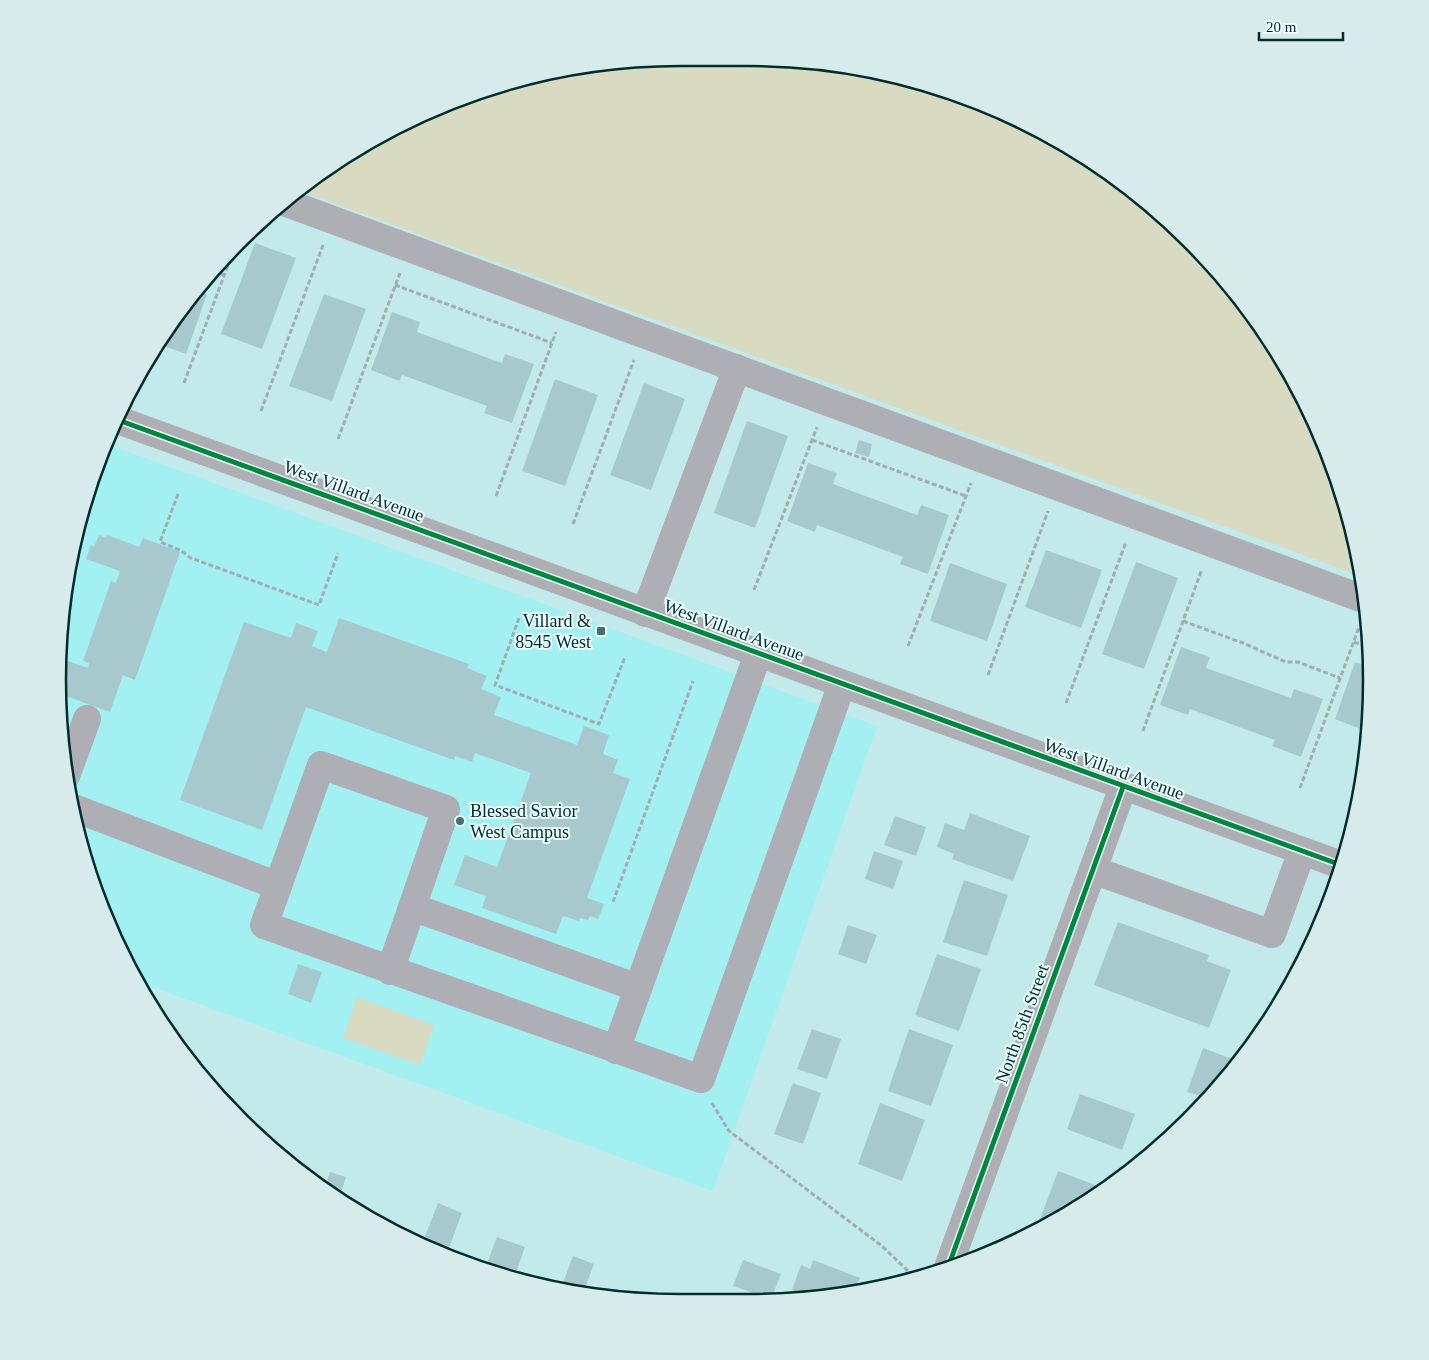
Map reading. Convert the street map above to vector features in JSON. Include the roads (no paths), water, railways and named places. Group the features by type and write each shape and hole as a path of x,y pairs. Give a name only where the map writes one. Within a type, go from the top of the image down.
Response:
{"street":[{"path":"292,205 1212,543 1358,610"},
{"path":"646,613 737,368"},
{"name":"West Villard Avenue","path":"124,422 1122,787 1335,863"},
{"path":"616,1050 758,654"},
{"path":"390,971 446,808 321,764 264,925 390,971 701,1080 842,684"},
{"path":"72,760 87,719"},
{"name":"North 85th Street","path":"952,1259 1122,787"},
{"path":"80,810 278,886"},
{"path":"1093,870 1272,934 1302,851"},
{"path":"412,907 638,988"}],"place":[{"name":"Villard & 8545 West","path":"601,631"},
{"name":"Blessed Savior West Campus","path":"460,821"}]}
